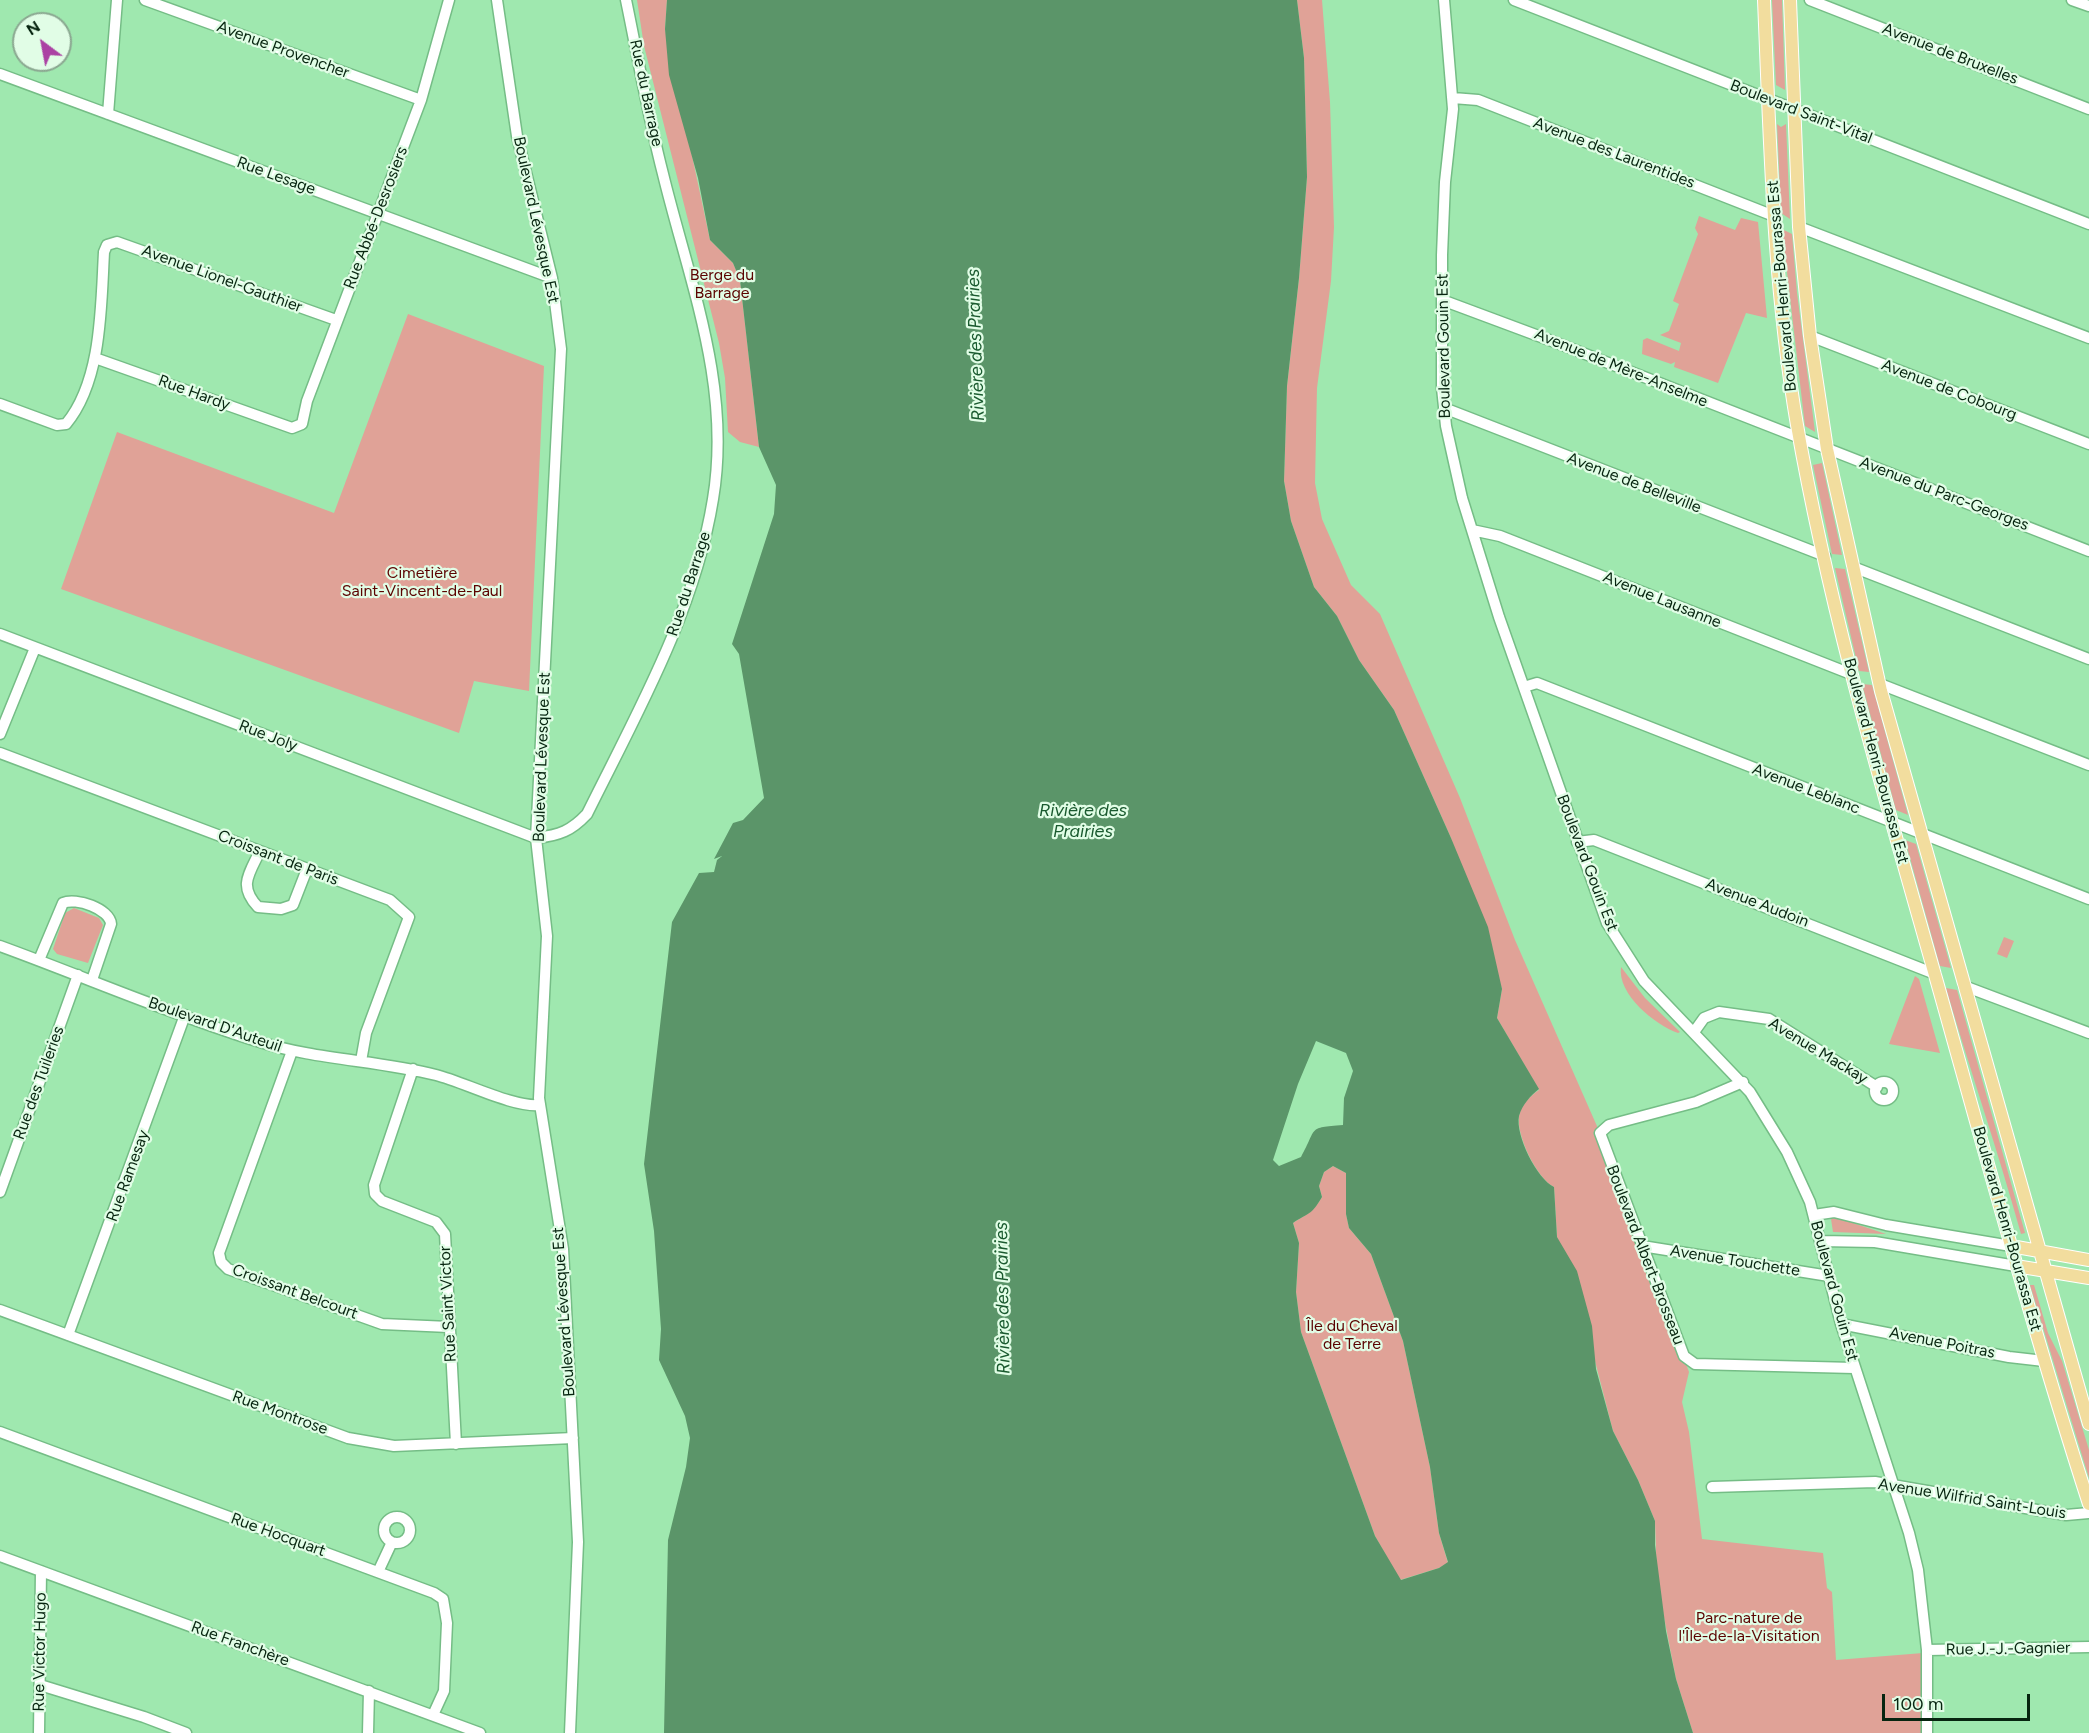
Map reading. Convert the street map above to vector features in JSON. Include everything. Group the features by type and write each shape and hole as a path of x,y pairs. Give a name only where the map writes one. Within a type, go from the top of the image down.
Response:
{"main road":[{"name":"Boulevard Henri-Bourassa Est","path":"1764,0 1774,216 1782,317 1800,438 1825,556 1851,674 1892,822 2016,1266 2089,1504"},
{"name":"Boulevard Henri-Bourassa Est","path":"1790,0 1799,227 1810,336 1827,449 1880,684 2038,1251 2084,1390 2089,1424"},
{"path":"2011,1246 2089,1260"},
{"path":"2016,1266 2089,1278"}],"street":[{"path":"108,114 117,0"},
{"name":"Avenue Provencher","path":"145,0 420,100"},
{"name":"Rue Abbé-Desrosiers","path":"292,429 302,424 307,401 336,320 420,100 449,0"},
{"name":"Boulevard Lévesque Est","path":"497,0 517,136 552,278 561,349 536,838 547,936 539,1076 540,1106 563,1249 578,1542 570,1733"},
{"name":"Rue du Barrage","path":"536,838 560,835 573,829 587,814 660,665 684,606 704,545 714,498 717,405 706,332 662,173 626,0"},
{"name":"Boulevard Gouin Est","path":"1444,0 1453,98 1445,182 1442,300 1444,408 1453,465 1524,687 1607,923 1620,948 1644,981 1743,1082 1787,1152 1814,1215 1841,1324 1891,1484 1909,1533 1918,1570 1927,1650 1927,1733"},
{"name":"Boulevard Saint-Vital","path":"1514,0 2089,224"},
{"name":"Avenue de Bruxelles","path":"1810,0 2089,109"},
{"path":"2073,0 2089,6"},
{"name":"Rue Lesage","path":"0,74 552,278"},
{"name":"Avenue des Laurentides","path":"1453,98 1478,100 1774,216"},
{"path":"1799,227 2089,338"},
{"name":"Avenue Lionel-Gauthier","path":"95,358 107,245 117,242 336,320"},
{"name":"Avenue de Mère-Anselme","path":"1442,300 1800,438"},
{"name":"Avenue de Cobourg","path":"1810,336 2089,444"},
{"path":"0,404 57,425 66,424 75,414 95,358"},
{"name":"Rue Hardy","path":"95,358 292,429"},
{"name":"Avenue de Belleville","path":"1444,408 1825,556"},
{"name":"Avenue du Parc-Georges","path":"1800,438 2089,550"},
{"name":"Avenue Lausanne","path":"1472,530 1500,536 1851,674"},
{"path":"1853,567 2089,659"},
{"name":"Rue Joly","path":"0,634 536,838"},
{"path":"0,734 35,648"},
{"name":"Avenue Leblanc","path":"1524,687 1537,683 2089,899"},
{"path":"1880,684 2089,765"},
{"name":"Croissant de Paris","path":"0,753 390,900 409,917 366,1033 361,1060"},
{"name":"Avenue Audoin","path":"1577,842 1594,840 1935,974"},
{"path":"260,851 246,882 247,896 258,908 281,909 293,905 307,869"},
{"path":"39,960 58,909 63,903 73,901 104,912 110,917 111,924 92,980"},
{"name":"Boulevard D'Auteuil","path":"0,946 256,1041 291,1051 413,1069 463,1082 526,1105 540,1106"},
{"name":"Rue des Tuileries","path":"0,1192 78,975"},
{"path":"1964,986 2089,1033"},
{"name":"Avenue Mackay","path":"1694,1032 1704,1018 1719,1012 1769,1019 1877,1087"},
{"name":"Rue Ramesay","path":"68,1335 185,1015"},
{"name":"Croissant Belcourt","path":"291,1051 219,1253 221,1262 228,1269 382,1324 449,1327"},
{"name":"Rue Saint Victor","path":"413,1069 374,1185 375,1194 382,1201 436,1222 445,1234 456,1444"},
{"name":"Boulevard Albert-Brosseau","path":"1743,1082 1696,1102 1609,1125 1600,1133 1684,1356 1689,1362 1703,1366 1854,1368"},
{"path":"1814,1215 1834,1212 1882,1224 2011,1246"},
{"path":"1821,1241 1875,1242 2016,1266"},
{"name":"Avenue Touchette","path":"1642,1246 1829,1276"},
{"name":"Rue Montrose","path":"0,1310 348,1438 394,1446 573,1438"},
{"name":"Avenue Poitras","path":"1841,1324 2009,1357 2044,1360"},
{"name":"Rue Hocquart","path":"0,1432 434,1593 443,1599 447,1623 444,1691 433,1715"},
{"name":"Avenue Wilfrid Saint-Louis","path":"1712,1487 1891,1484 2066,1515 2089,1513"},
{"path":"378,1572 393,1542"},
{"name":"Rue Franchère","path":"0,1556 480,1733"},
{"name":"Rue Victor Hugo","path":"39,1733 41,1571"},
{"name":"Rue J.-J.-Gagnier","path":"1927,1650 2089,1647"},
{"path":"40,1686 144,1717 186,1733"},
{"path":"368,1733 369,1691"}],"green space":[{"name":"Berge du Barrage","path":"637,0 667,0 665,29 710,240 733,263 740,280 759,447 740,442 728,432 725,378 719,343 644,46"},
{"name":"Parc-nature de l'Île-de-la-Visitation","path":"1297,0 1322,0 1330,102 1334,227 1331,281 1317,388 1315,483 1322,519 1351,585 1380,614 1460,798 1515,940 1600,1133 1647,1258 1689,1372 1682,1402 1689,1432 1702,1539 1823,1553 1827,1588 1832,1592 1836,1660 1923,1653 1925,1733 1693,1733 1676,1679 1657,1581 1655,1521 1638,1480 1613,1431 1595,1361 1557,1237 1554,1187 1547,1182 1535,1166 1521,1134 1520,1112 1527,1101 1539,1090 1497,1018 1502,989 1451,838 1394,710 1359,660 1337,616 1314,587 1291,521 1284,481 1287,386 1307,177 1304,58"},
{"path":"1772,0 1782,0 1785,90 1776,85"},
{"path":"1777,124 1781,127 1786,124 1790,219 1781,213"},
{"path":"1699,216 1735,230 1741,218 1758,222 1767,318 1746,313 1718,383 1674,367 1675,362 1671,364 1642,354 1643,340 1647,338 1679,351 1681,343 1660,335 1669,331 1679,304 1673,301 1698,234 1695,228"},
{"path":"1782,229 1792,234 1797,293 1815,432 1805,426"},
{"name":"Cimetière Saint-Vincent-de-Paul","path":"408,314 544,366 529,691 474,681 459,733 61,589 117,432 334,513"},
{"path":"1822,463 1842,555 1832,554 1813,465"},
{"path":"1835,568 1845,569 1869,672 1859,671"},
{"path":"1862,684 1872,685 1908,815 1896,810"},
{"path":"1905,840 1916,844 1951,968 1940,966"},
{"path":"74,908 99,918 103,925 88,963 57,954 53,949 65,913"},
{"path":"2004,937 2014,941 2007,958 1997,954"},
{"path":"1621,967 1645,998 1680,1032 1659,1023 1639,1007 1625,988 1621,977"},
{"path":"1915,976 1919,979 1940,1053 1889,1044"},
{"path":"1946,988 1957,990 2025,1233 2021,1234"},
{"name":"Île du Cheval de Terre","path":"1333,1166 1346,1173 1346,1214 1349,1228 1371,1254 1403,1341 1430,1467 1439,1533 1448,1563 1400,1580 1375,1536 1301,1332 1296,1292 1299,1243 1293,1223 1309,1213 1318,1203 1322,1197 1319,1186 1324,1172"},
{"path":"1835,1217 1886,1234 1833,1232 1831,1219"},
{"path":"2030,1285 2034,1285 2048,1333 2062,1361 2089,1450 2089,1478"}],"water":[{"name":"Rivière des Prairies","path":"667,0 1297,0 1304,58 1307,177 1287,386 1284,481 1291,521 1314,587 1337,616 1359,660 1394,710 1488,927 1502,989 1497,1018 1539,1089 1520,1112 1520,1134 1534,1166 1554,1187 1557,1237 1577,1271 1592,1326 1596,1369 1613,1431 1638,1480 1655,1521 1655,1545 1666,1631 1676,1679 1693,1733 664,1733 668,1540 686,1467 690,1438 685,1416 659,1360 661,1329 654,1231 644,1164 672,922 699,873 714,872 717,860 722,856 714,859 733,823 743,820 764,798 739,654 732,644 774,514 776,485 759,447 740,280 733,263 710,240 698,178 669,75 665,29","holes":["1316,1041 1346,1053 1353,1071 1344,1098 1343,1125 1323,1127 1314,1131 1301,1157 1279,1166 1273,1160 1298,1084","1333,1166 1346,1173 1346,1214 1349,1228 1371,1254 1403,1341 1430,1467 1439,1533 1448,1562 1439,1568 1401,1580 1375,1536 1301,1332 1296,1292 1299,1243 1293,1223 1315,1208 1322,1197 1319,1186 1324,1172"]}]}
